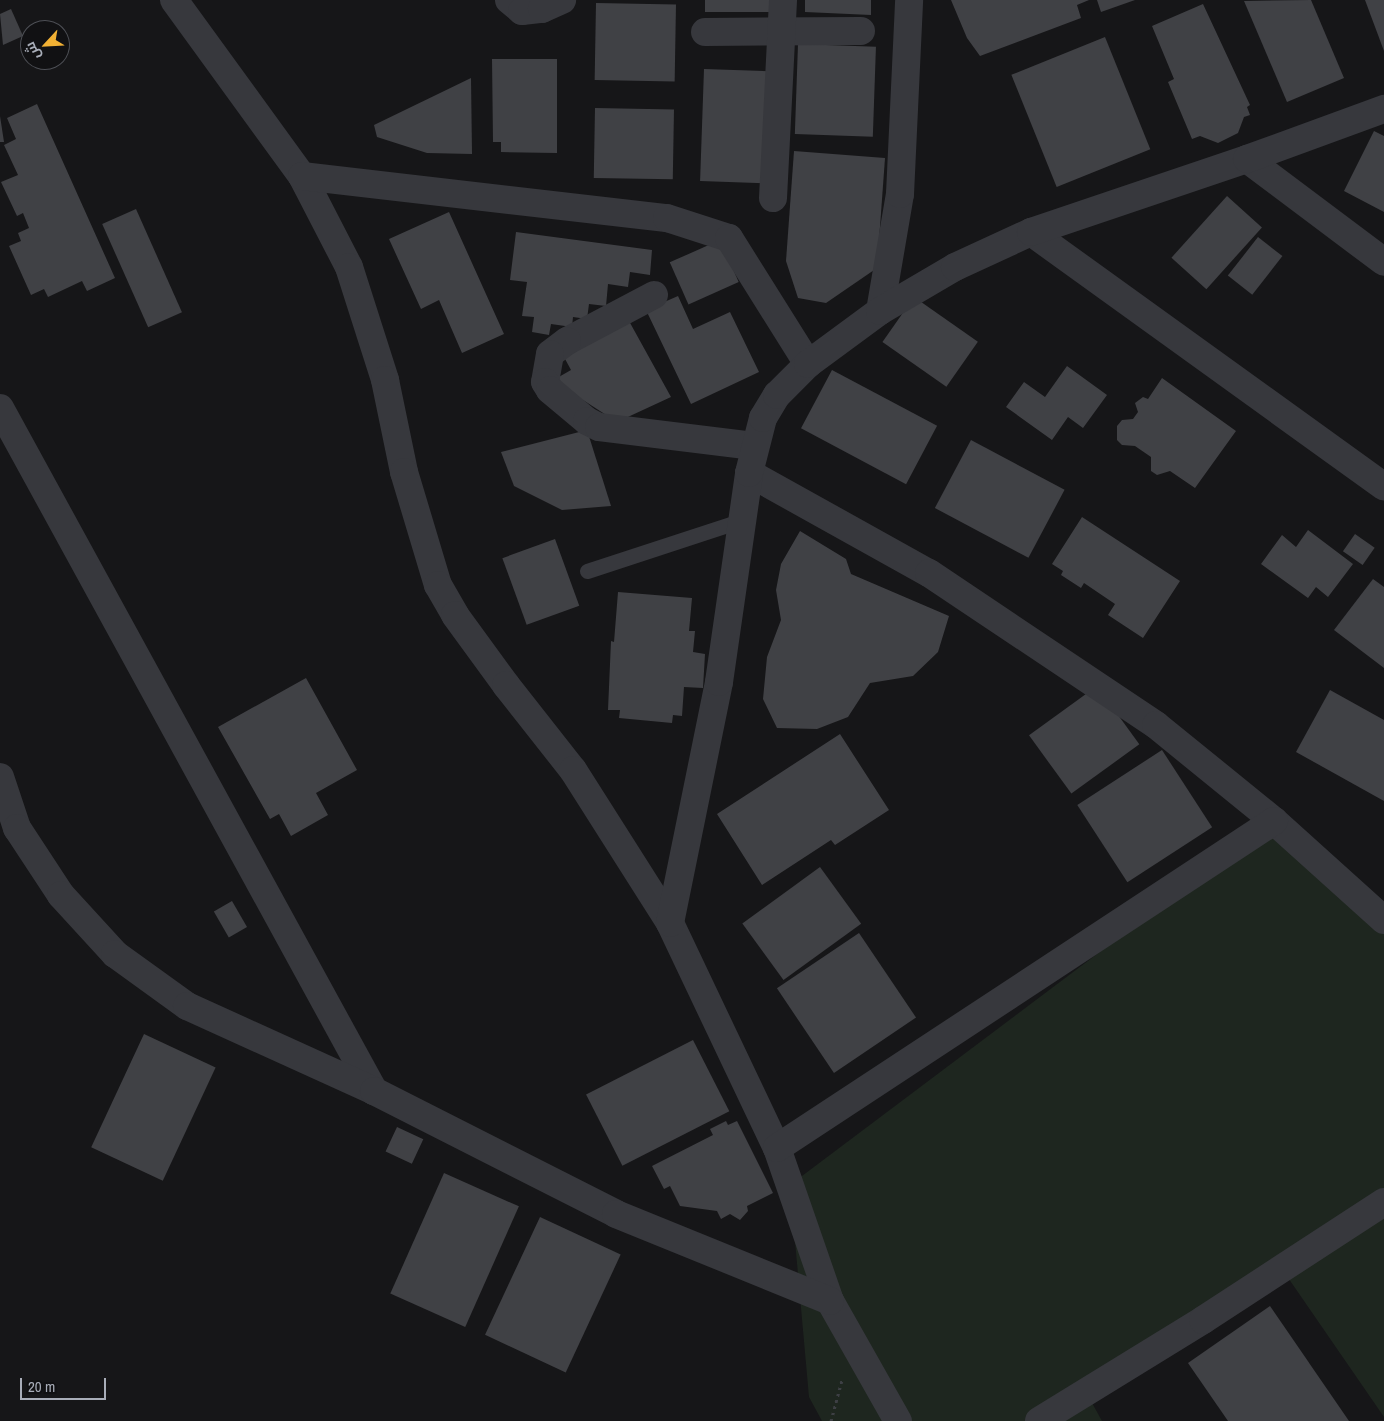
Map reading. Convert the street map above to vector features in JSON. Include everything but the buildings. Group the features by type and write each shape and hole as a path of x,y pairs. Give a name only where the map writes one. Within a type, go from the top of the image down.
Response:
{"street":[{"path":"174,0 195,26 302,176 349,267 385,380 404,472 438,585 455,615 500,678 573,770 670,922 777,1148 830,1301 898,1421"},
{"path":"187,0 195,26"},
{"path":"509,0 522,11 542,9 562,0"},
{"path":"773,198 783,0"},
{"path":"880,311 900,194 909,0"},
{"path":"705,32 861,31"},
{"path":"670,922 719,682 748,472 763,418 777,395 808,364 880,311 956,267 1031,232 1247,160 1384,109"},
{"path":"1247,160 1384,262"},
{"path":"302,176 667,218 729,238 808,364"},
{"path":"1031,232 1384,486"},
{"path":"654,295 567,341 550,354 545,382 550,390 587,421 599,427 754,446"},
{"path":"0,408 374,1091"},
{"path":"748,472 937,579 1156,725 1274,821 1384,920"},
{"path":"0,777 17,828 61,895 115,954 187,1006 374,1091 616,1214 830,1301"},
{"path":"777,1148 1274,821"},
{"path":"1039,1421 1203,1320 1384,1202"}],"lane":[{"path":"587,571 740,521"}],"shaded area":[{"path":"1274,821 1384,918 1384,1417 1282,1269 1086,1392 1102,1421 822,1421 809,1397 790,1185"}]}
